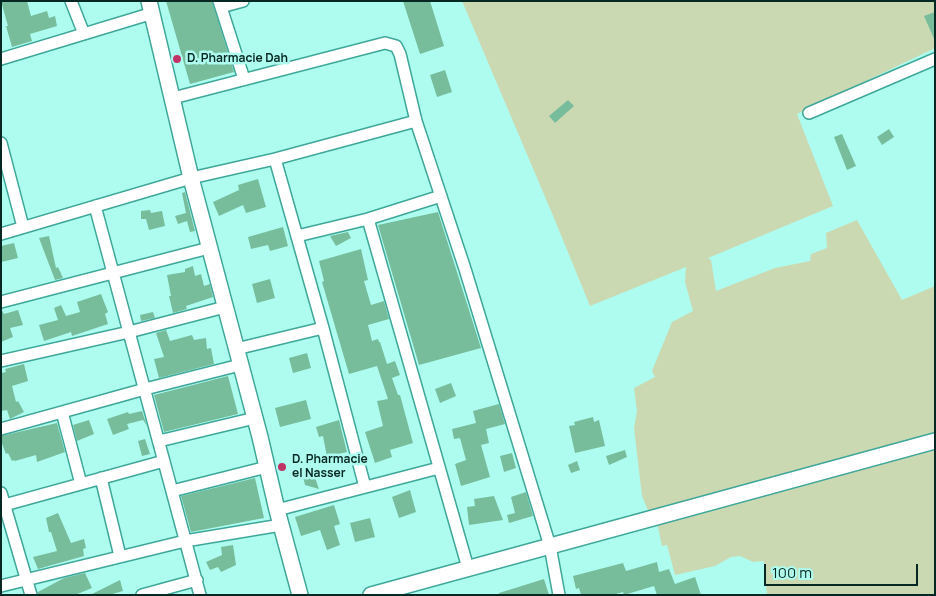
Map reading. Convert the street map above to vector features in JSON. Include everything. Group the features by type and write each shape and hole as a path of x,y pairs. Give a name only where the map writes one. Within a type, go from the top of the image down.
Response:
{"main road":[{"path":"151,7 191,178 300,595"},
{"path":"371,595 388,592 468,568 935,441"}],"street":[{"path":"71,1 84,34"},
{"path":"243,1 220,4 244,79"},
{"path":"1,59 84,34 151,7"},
{"path":"173,98 385,44 396,46 400,54 416,121 550,546 559,595"},
{"path":"809,113 935,58"},
{"path":"1,234 191,178 275,159 416,121"},
{"path":"1,143 23,227"},
{"path":"275,159 323,328 365,487"},
{"path":"297,236 368,219 441,196"},
{"path":"94,206 200,595"},
{"path":"368,219 468,568"},
{"path":"1,302 209,248"},
{"path":"1,361 128,332 225,307"},
{"path":"236,349 323,328"},
{"path":"1,429 240,365"},
{"path":"62,412 80,484"},
{"path":"159,441 255,418"},
{"path":"3,505 164,461"},
{"path":"172,491 268,467"},
{"path":"277,510 439,468"},
{"path":"101,478 120,556"},
{"path":"1,493 31,595"},
{"path":"1,586 185,541 281,525"},
{"path":"142,595 197,580"}],"green space":[{"path":"462,1 935,1 935,48 797,114 833,206 708,258 711,260 716,291 775,268 810,261 811,254 827,248 826,233 857,220 902,300 935,286 935,595 767,595 764,561 753,562 740,556 731,557 715,566 675,575 667,545 662,546 658,527 650,515 642,496 634,428 637,411 634,388 655,377 652,371 672,322 693,311 685,282 686,267 590,306"}],"building":[{"path":"1,1 27,1 31,16 47,11 49,18 55,16 57,26 30,34 32,41 12,47"},
{"path":"166,1 212,1 234,72 190,84"},
{"path":"403,1 430,1 444,46 420,54"},
{"path":"935,12 935,41 924,16"},
{"path":"445,70 452,92 437,97 430,75"},
{"path":"568,100 574,106 555,123 549,116"},
{"path":"889,129 894,137 882,145 877,137"},
{"path":"842,134 856,166 847,170 834,137"},
{"path":"258,179 266,207 246,213 243,205 219,216 213,202 239,190 238,185"},
{"path":"185,192 195,231 190,232 187,221 178,224 175,216 186,213 182,193"},
{"path":"150,210 151,213 162,211 165,226 149,230 146,219 141,219 141,211"},
{"path":"438,212 481,348 419,365 378,225"},
{"path":"283,227 288,246 270,251 268,245 251,249 248,237"},
{"path":"348,232 351,238 336,246 330,236"},
{"path":"49,236 56,268 58,267 63,278 55,280 39,238"},
{"path":"14,243 18,258 1,262 1,246"},
{"path":"361,249 368,280 364,281 371,305 384,301 389,319 368,325 372,341 378,339 380,342 387,364 395,361 400,375 392,378 398,395 400,395 413,443 390,450 392,457 375,463 365,432 383,426 377,401 388,399 377,366 349,374 322,282 324,281 319,261"},
{"path":"193,266 195,276 201,274 204,286 210,284 213,297 186,306 187,309 173,313 167,275 185,272 185,269"},
{"path":"270,279 275,298 257,303 252,284"},
{"path":"101,294 108,312 105,314 108,324 72,336 71,332 44,341 39,325 58,320 54,308 61,305 66,316 80,312 77,302"},
{"path":"1,309 4,314 18,310 23,325 10,328 13,337 1,342"},
{"path":"153,312 155,318 141,321 140,315"},
{"path":"166,330 170,341 192,335 194,340 206,338 207,349 211,348 214,364 159,378 154,359 164,357 156,333"},
{"path":"307,353 311,368 293,373 289,358"},
{"path":"24,364 28,381 12,386 16,402 18,401 24,412 10,419 7,410 1,411 1,373 6,372 5,369"},
{"path":"228,376 238,414 164,432 154,395"},
{"path":"451,383 456,396 440,403 435,389"},
{"path":"306,400 311,419 280,427 275,408"},
{"path":"499,404 505,424 486,429 489,443 481,445 490,477 461,486 455,464 466,460 460,438 454,439 452,429 476,423 473,411"},
{"path":"142,411 147,426 143,420 127,424 129,429 113,435 107,419 128,412 129,414"},
{"path":"593,417 594,422 599,420 605,446 575,453 569,426 575,425 574,422"},
{"path":"89,420 94,434 77,441 73,425"},
{"path":"339,420 347,452 327,457 323,436 319,437 316,427"},
{"path":"57,423 65,452 37,462 36,455 12,461 8,453 6,454 1,436"},
{"path":"145,439 150,454 142,456 138,441"},
{"path":"625,450 627,457 609,465 606,456"},
{"path":"512,453 516,468 504,472 500,456"},
{"path":"577,461 580,470 571,473 568,465"},
{"path":"312,469 319,489 305,485 302,472"},
{"path":"255,478 264,518 191,532 181,496"},
{"path":"410,490 416,512 399,518 392,497"},
{"path":"526,492 533,516 509,523 507,515 515,513 511,497"},
{"path":"494,496 503,520 469,525 467,507 475,506 474,499"},
{"path":"334,505 340,524 334,526 340,545 327,550 320,530 301,536 295,517"},
{"path":"58,513 71,543 84,539 86,548 83,549 84,556 38,569 33,557 57,551 51,532 49,532 46,518"},
{"path":"370,518 375,537 355,542 350,523"},
{"path":"233,545 236,565 221,572 218,567 210,570 206,562 222,555 221,547"},
{"path":"657,562 659,572 669,569 675,584 695,577 701,595 657,595 654,586 624,595 623,592 613,595 581,595 579,588 576,589 573,576 623,563 626,571"},
{"path":"85,573 92,588 75,595 38,595 38,592 64,578"},
{"path":"544,579 549,595 499,595 499,593"},
{"path":"120,580 123,591 109,595 90,595"}],"place":[{"name":"D. Pharmacie Dah","path":"177,59"},
{"name":"D. Pharmacie el Nasser","path":"282,467"}]}
